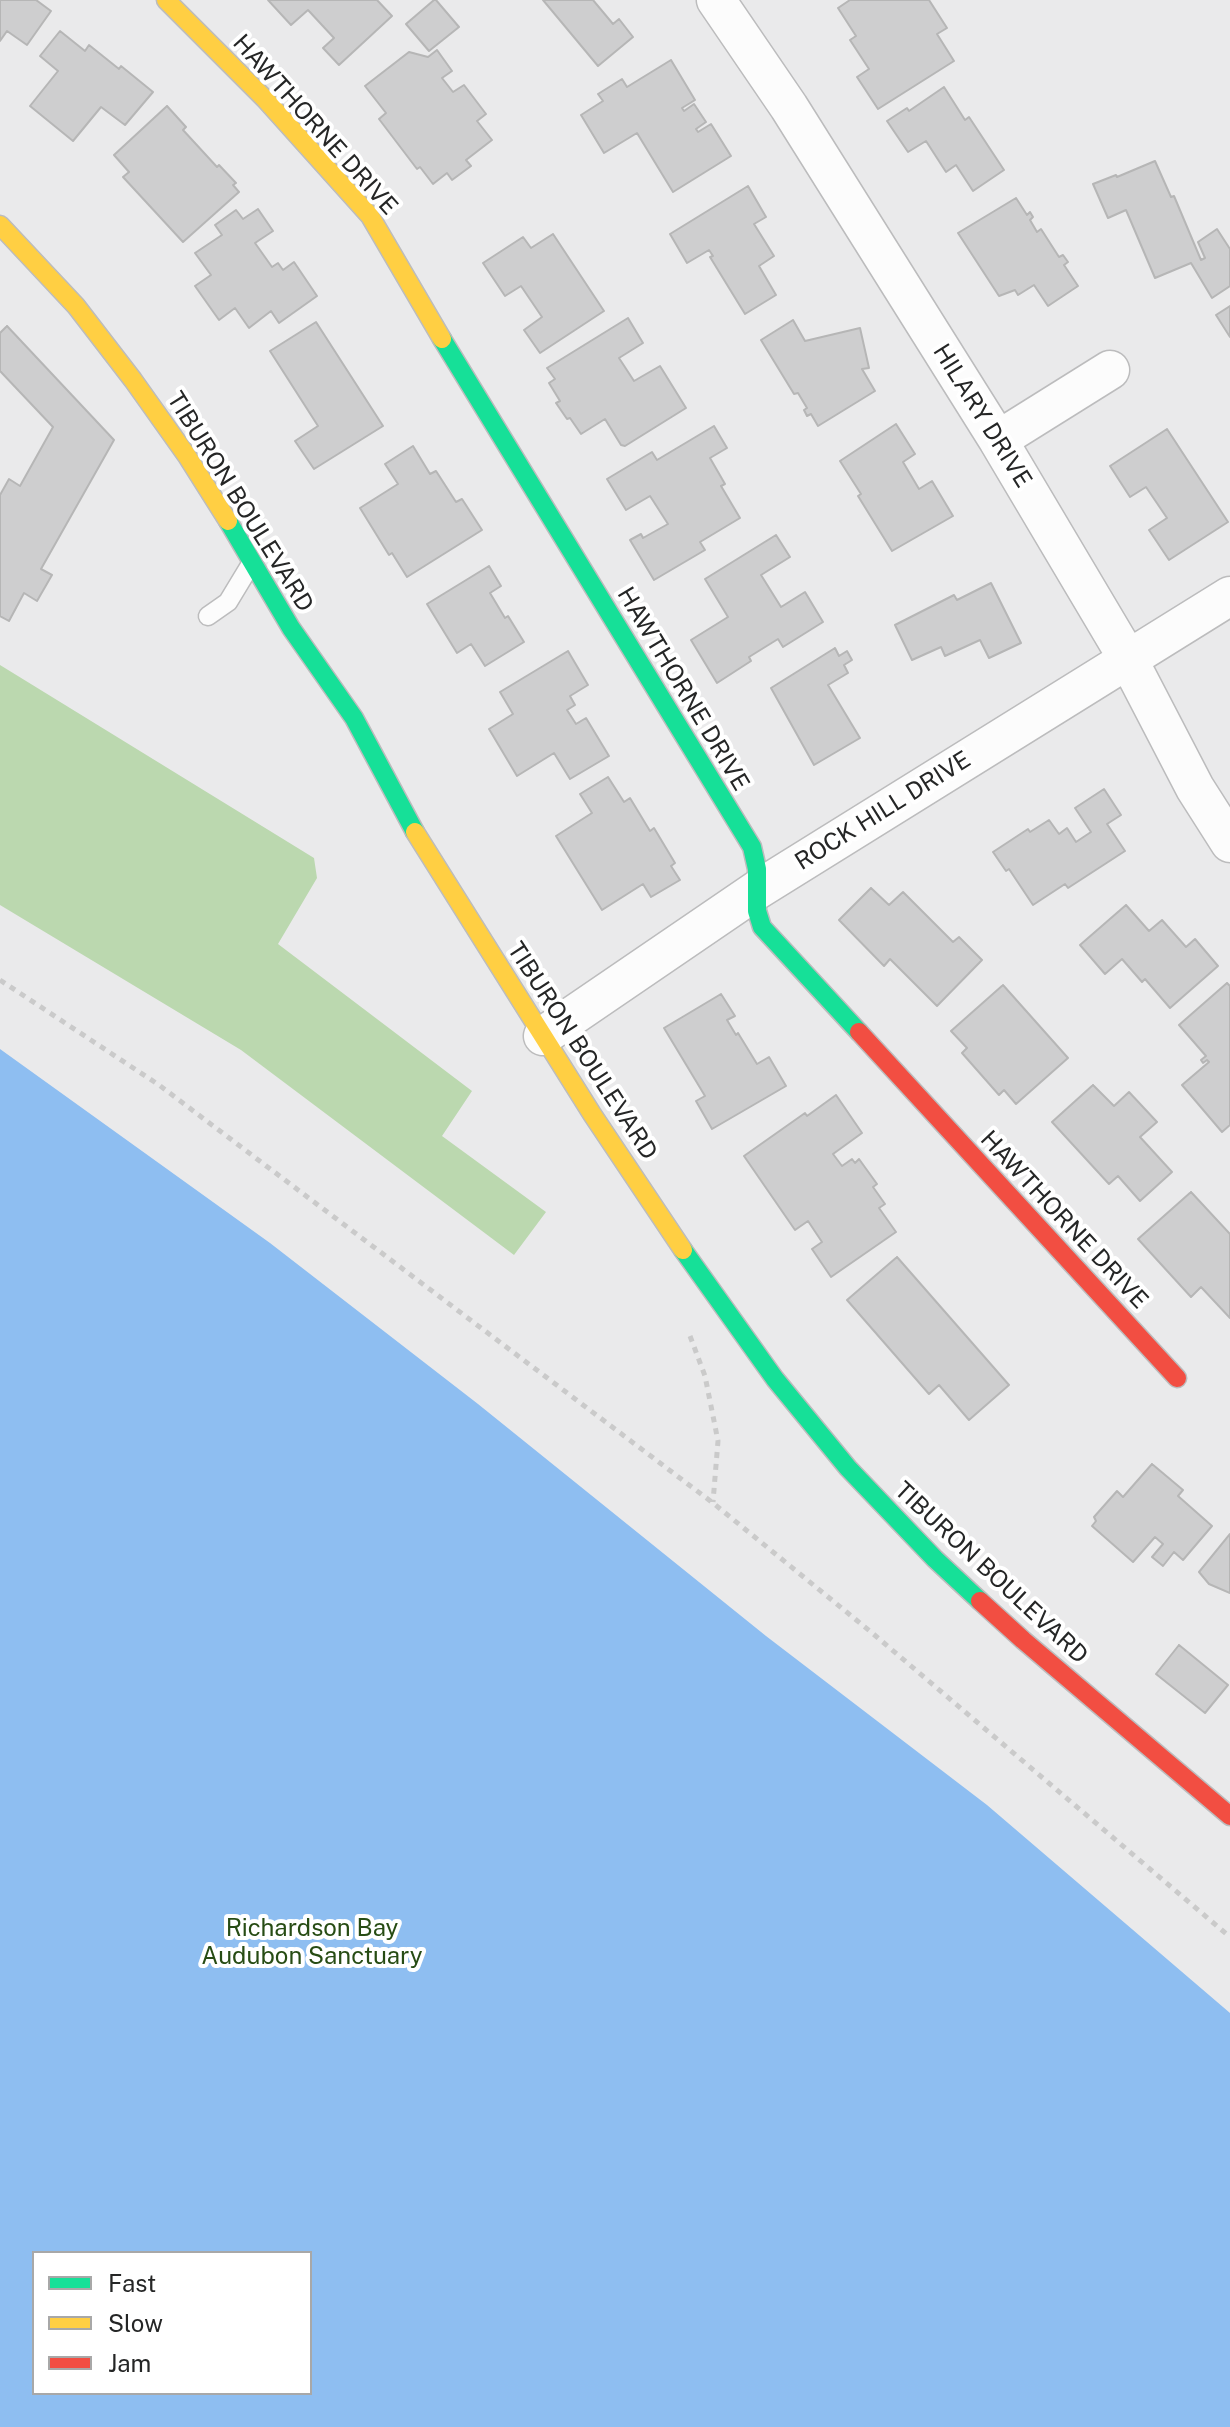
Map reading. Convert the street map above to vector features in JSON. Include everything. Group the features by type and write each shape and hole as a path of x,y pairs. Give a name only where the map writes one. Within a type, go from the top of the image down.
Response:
{"main road":[{"name":"HAWTHORNE DRIVE","path":"166,0 265,99 370,216 467,382 752,847 757,869 757,911 762,927 1177,1378"},
{"name":"TIBURON BOULEVARD","path":"0,225 76,306 133,380 195,469 291,628 354,718 408,821 543,1036 700,1275 775,1379 848,1468 963,1587 1230,1816"}],"street":[{"name":"HILARY DRIVE","path":"716,0 789,107 998,440 1128,659 1195,788 1230,843"},
{"path":"998,440 1110,370"},
{"name":"ROCK HILL DRIVE","path":"543,1036 757,890 1230,596"}],"lane":[{"path":"208,616 228,602 252,562"}],"path":[{"path":"0,980 159,1085 713,1503 906,1661 1230,1937"},
{"path":"700,1275 681,1313 705,1376 718,1441 713,1503"}],"green space":[{"path":"0,665 314,858 317,878 278,944 472,1091 442,1136 546,1212 514,1255 241,1050 0,905"}],"water":[{"name":"Richardson Bay Audubon Sanctuary","path":"0,1049 270,1243 478,1404 766,1636 987,1805 1230,2013 1230,2427 0,2427"}],"building":[{"path":"0,0 36,0 51,11 27,45 7,31 0,41"},
{"path":"268,0 377,0 392,16 339,65 323,48 334,38 308,10 291,25"},
{"path":"434,0 459,27 429,51 406,24"},
{"path":"543,0 593,0 613,24 619,19 633,37 598,66"},
{"path":"850,0 929,0 947,28 937,34 954,61 878,109 857,77 869,69 850,40 856,36 838,8"},
{"path":"60,31 85,51 89,45 153,92 125,125 101,107 73,141 30,106 58,71 40,56"},
{"path":"437,50 452,71 442,78 453,92 464,85 486,114 477,121 492,140 466,160 471,166 452,180 447,173 433,184 420,167 417,169 379,119 386,113 365,86 409,52 428,57"},
{"path":"671,60 695,100 682,108 684,111 694,104 706,122 696,129 698,132 711,124 731,156 673,192 637,133 604,153 581,115 603,101 598,94 622,79 627,87"},
{"path":"944,87 965,120 969,117 1004,170 973,191 956,165 946,172 926,141 908,152 887,121 907,108 909,111"},
{"path":"167,106 186,127 183,130 236,183 233,185 239,192 183,242 123,177 129,172 114,155"},
{"path":"1155,161 1171,197 1174,196 1201,260 1205,258 1198,242 1217,229 1230,249 1230,286 1212,298 1191,263 1155,278 1126,210 1108,218 1093,184"},
{"path":"748,186 766,217 754,224 774,256 759,266 776,295 745,314 710,257 713,256 709,250 687,263 670,234"},
{"path":"1016,198 1027,215 1030,212 1033,217 1030,220 1037,232 1041,229 1059,257 1063,255 1068,262 1064,265 1078,286 1048,306 1034,285 1018,295 1015,290 999,296 958,233"},
{"path":"258,209 273,231 255,243 272,267 278,263 283,270 294,262 317,296 279,323 271,311 249,328 235,308 219,320 195,286 211,275 195,253 222,235 215,225 236,210 243,219"},
{"path":"553,234 604,311 540,353 524,330 542,317 521,286 505,296 483,263 523,237 531,248"},
{"path":"1230,306 1230,337 1216,315"},
{"path":"628,318 643,343 619,358 634,381 660,366 686,408 625,446 621,445 605,419 581,434 556,403 560,401 549,383 555,379 547,368"},
{"path":"793,320 805,341 860,328 869,368 862,369 875,391 818,426 811,414 807,416 804,410 807,408 798,393 794,394 761,340"},
{"path":"316,322 383,426 314,469 295,441 318,426 270,351"},
{"path":"7,326 114,440 41,569 52,575 37,601 24,593 9,621 0,616 0,495 9,479 20,486 53,427 0,371 0,333"},
{"path":"896,424 915,454 903,462 919,489 932,481 953,516 892,551 840,461"},
{"path":"714,426 727,448 710,458 725,484 721,486 740,518 700,542 705,550 654,580 630,540 641,534 643,538 668,524 650,496 626,510 607,479 652,452 657,460"},
{"path":"1167,429 1228,522 1169,560 1149,530 1167,518 1146,487 1130,497 1110,466"},
{"path":"413,446 430,474 436,471 456,502 462,499 482,530 407,577 392,553 389,555 360,508 398,484 385,464"},
{"path":"776,535 790,557 761,575 781,607 805,592 823,622 783,647 778,639 717,683 691,640 728,617 705,579"},
{"path":"489,566 501,586 490,593 524,642 485,666 471,644 457,653 427,604"},
{"path":"991,583 1021,643 989,658 980,640 945,656 941,647 912,660 895,625 954,595 957,600"},
{"path":"835,648 839,656 847,651 852,660 844,665 848,673 828,685 860,738 814,765 771,688"},
{"path":"568,651 588,685 570,696 575,705 567,710 576,724 586,718 609,756 570,779 554,753 517,776 489,729 513,714 500,692"},
{"path":"608,777 624,802 630,798 650,831 654,828 675,863 671,866 680,880 651,897 643,884 602,910 556,836 592,813 580,794"},
{"path":"1104,789 1121,815 1107,824 1125,851 1068,888 1065,884 1033,905 1009,869 1006,871 993,852 1028,829 1030,832 1049,820 1059,834 1067,828 1076,842 1091,832 1075,808"},
{"path":"871,888 889,905 903,892 953,942 959,937 982,960 937,1006 890,959 884,966 839,920"},
{"path":"1126,905 1149,931 1162,920 1186,947 1195,939 1218,966 1170,1008 1145,979 1142,982 1122,959 1105,974 1080,945"},
{"path":"1227,983 1230,986 1230,1125 1222,1132 1182,1085 1209,1062 1203,1063 1201,1060 1206,1056 1179,1025"},
{"path":"1003,985 1068,1058 1016,1104 1004,1090 999,1095 962,1053 967,1048 951,1031"},
{"path":"721,994 735,1016 727,1020 736,1035 738,1033 757,1064 769,1057 786,1086 712,1129 696,1101 705,1096 664,1028"},
{"path":"1093,1085 1114,1106 1129,1092 1157,1122 1140,1137 1172,1172 1140,1201 1118,1176 1109,1184 1052,1122"},
{"path":"836,1095 862,1133 833,1154 842,1166 852,1159 855,1163 859,1159 877,1184 873,1187 885,1204 879,1208 896,1232 831,1277 812,1249 822,1242 808,1221 795,1230 744,1156"},
{"path":"1191,1192 1230,1234 1230,1318 1201,1287 1191,1297 1138,1239"},
{"path":"897,1257 1009,1385 969,1420 939,1385 929,1394 847,1300"},
{"path":"1152,1464 1183,1490 1178,1496 1212,1526 1183,1560 1174,1552 1163,1566 1152,1557 1163,1544 1155,1537 1133,1562 1092,1526 1096,1521 1094,1517 1117,1491 1123,1497"},
{"path":"1230,1534 1230,1593 1209,1584 1199,1572"},
{"path":"1179,1645 1228,1685 1205,1713 1156,1674"}],"traffic: fast":[{"path":"442,339 752,847 757,869 757,911 762,927 859,1032"},
{"path":"228,521 291,628 354,718 415,832"},
{"path":"683,1250 775,1379 848,1468 980,1601"}],"traffic: slow":[{"path":"166,0 265,99 370,216 442,339"},
{"path":"0,225 76,306 187,456 228,521"},
{"path":"415,832 592,1114 683,1250"}],"traffic: jam":[{"path":"859,1032 1177,1378"},
{"path":"980,1601 1230,1816"}]}
